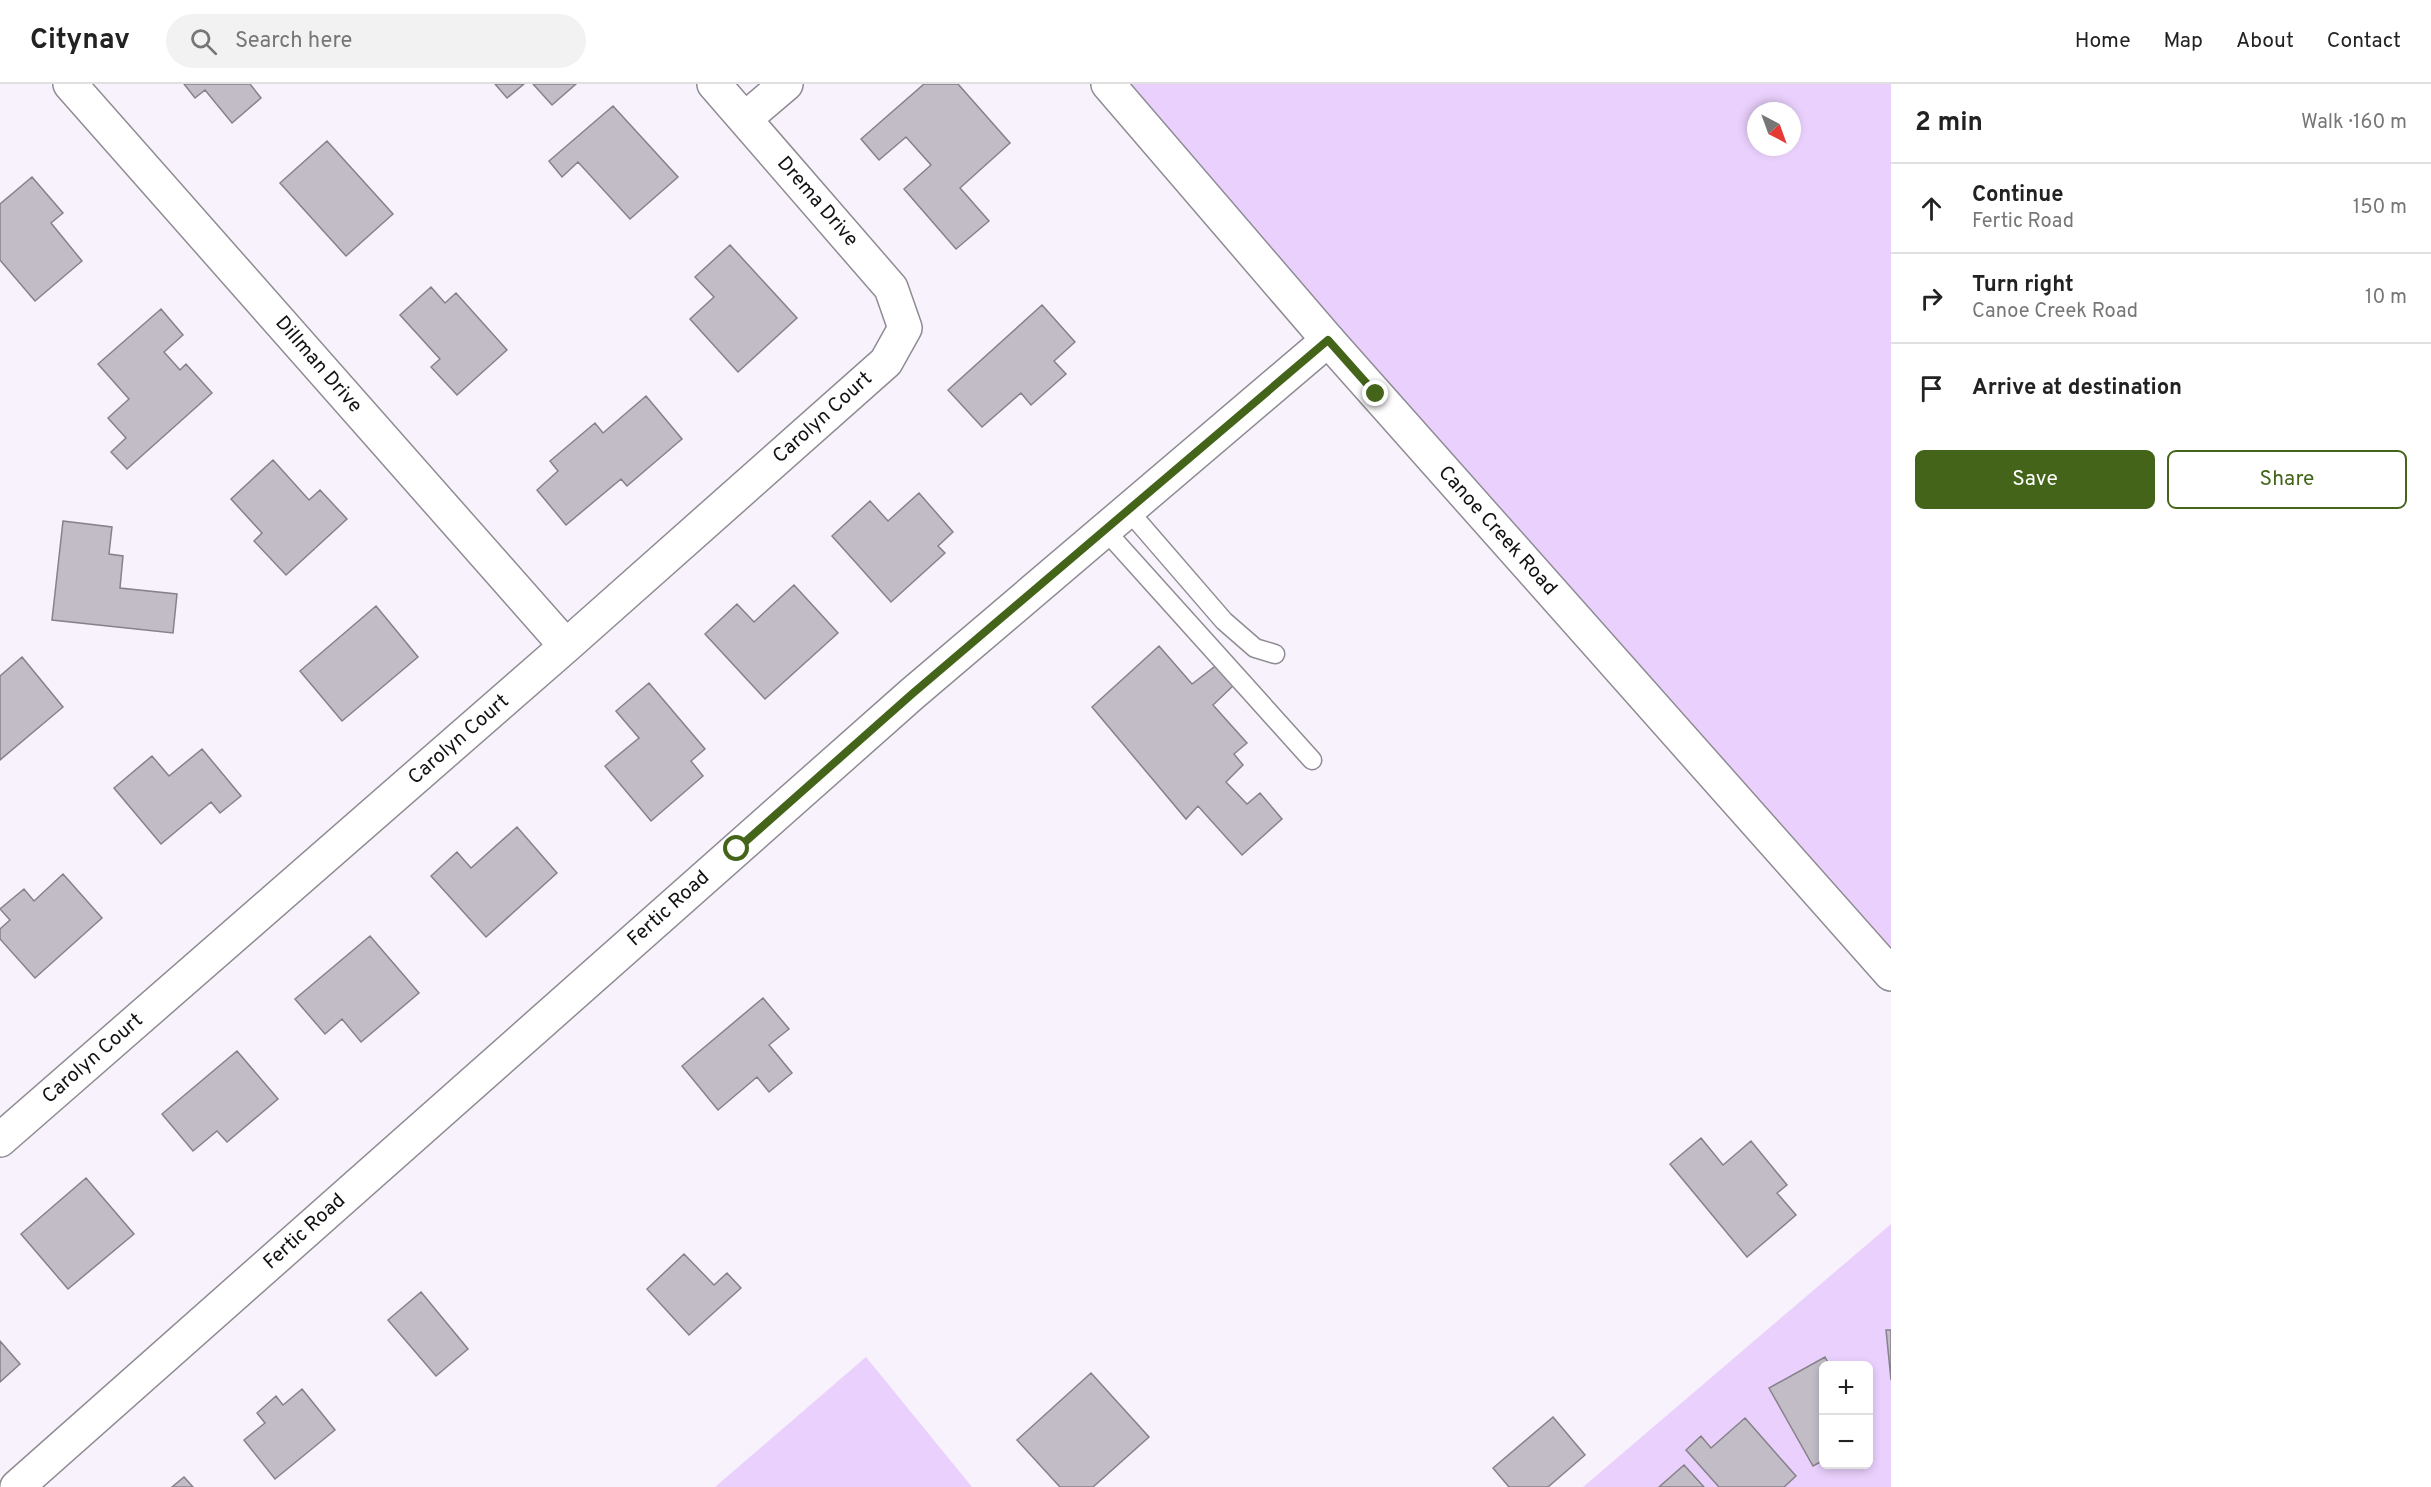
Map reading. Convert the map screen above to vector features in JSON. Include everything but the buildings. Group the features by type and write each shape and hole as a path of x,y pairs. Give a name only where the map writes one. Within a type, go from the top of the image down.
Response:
{"street":[{"name":"Dillman Drive","path":"70,84 566,646"},
{"name":"Drema Drive","path":"714,84 746,118 891,288 905,328"},
{"path":"746,118 786,84"},
{"name":"Canoe Creek Road","path":"1107,84 1328,340 1891,974"},
{"name":"Carolyn Court","path":"0,1140 566,646 886,362 905,328"},
{"name":"Fertic Road","path":"17,1487 912,694 1328,340"}],"lane":[{"path":"1116,520 1255,648 1275,654"},
{"path":"1116,520 1312,760"}],"shaded area":[{"path":"1130,84 1891,84 1891,948 1341,329"},
{"path":"1891,1224 1891,1487 1583,1487"},
{"path":"866,1357 972,1487 715,1487"}],"route":[{"path":"737,849 912,694 1328,340 1376,394"}]}
